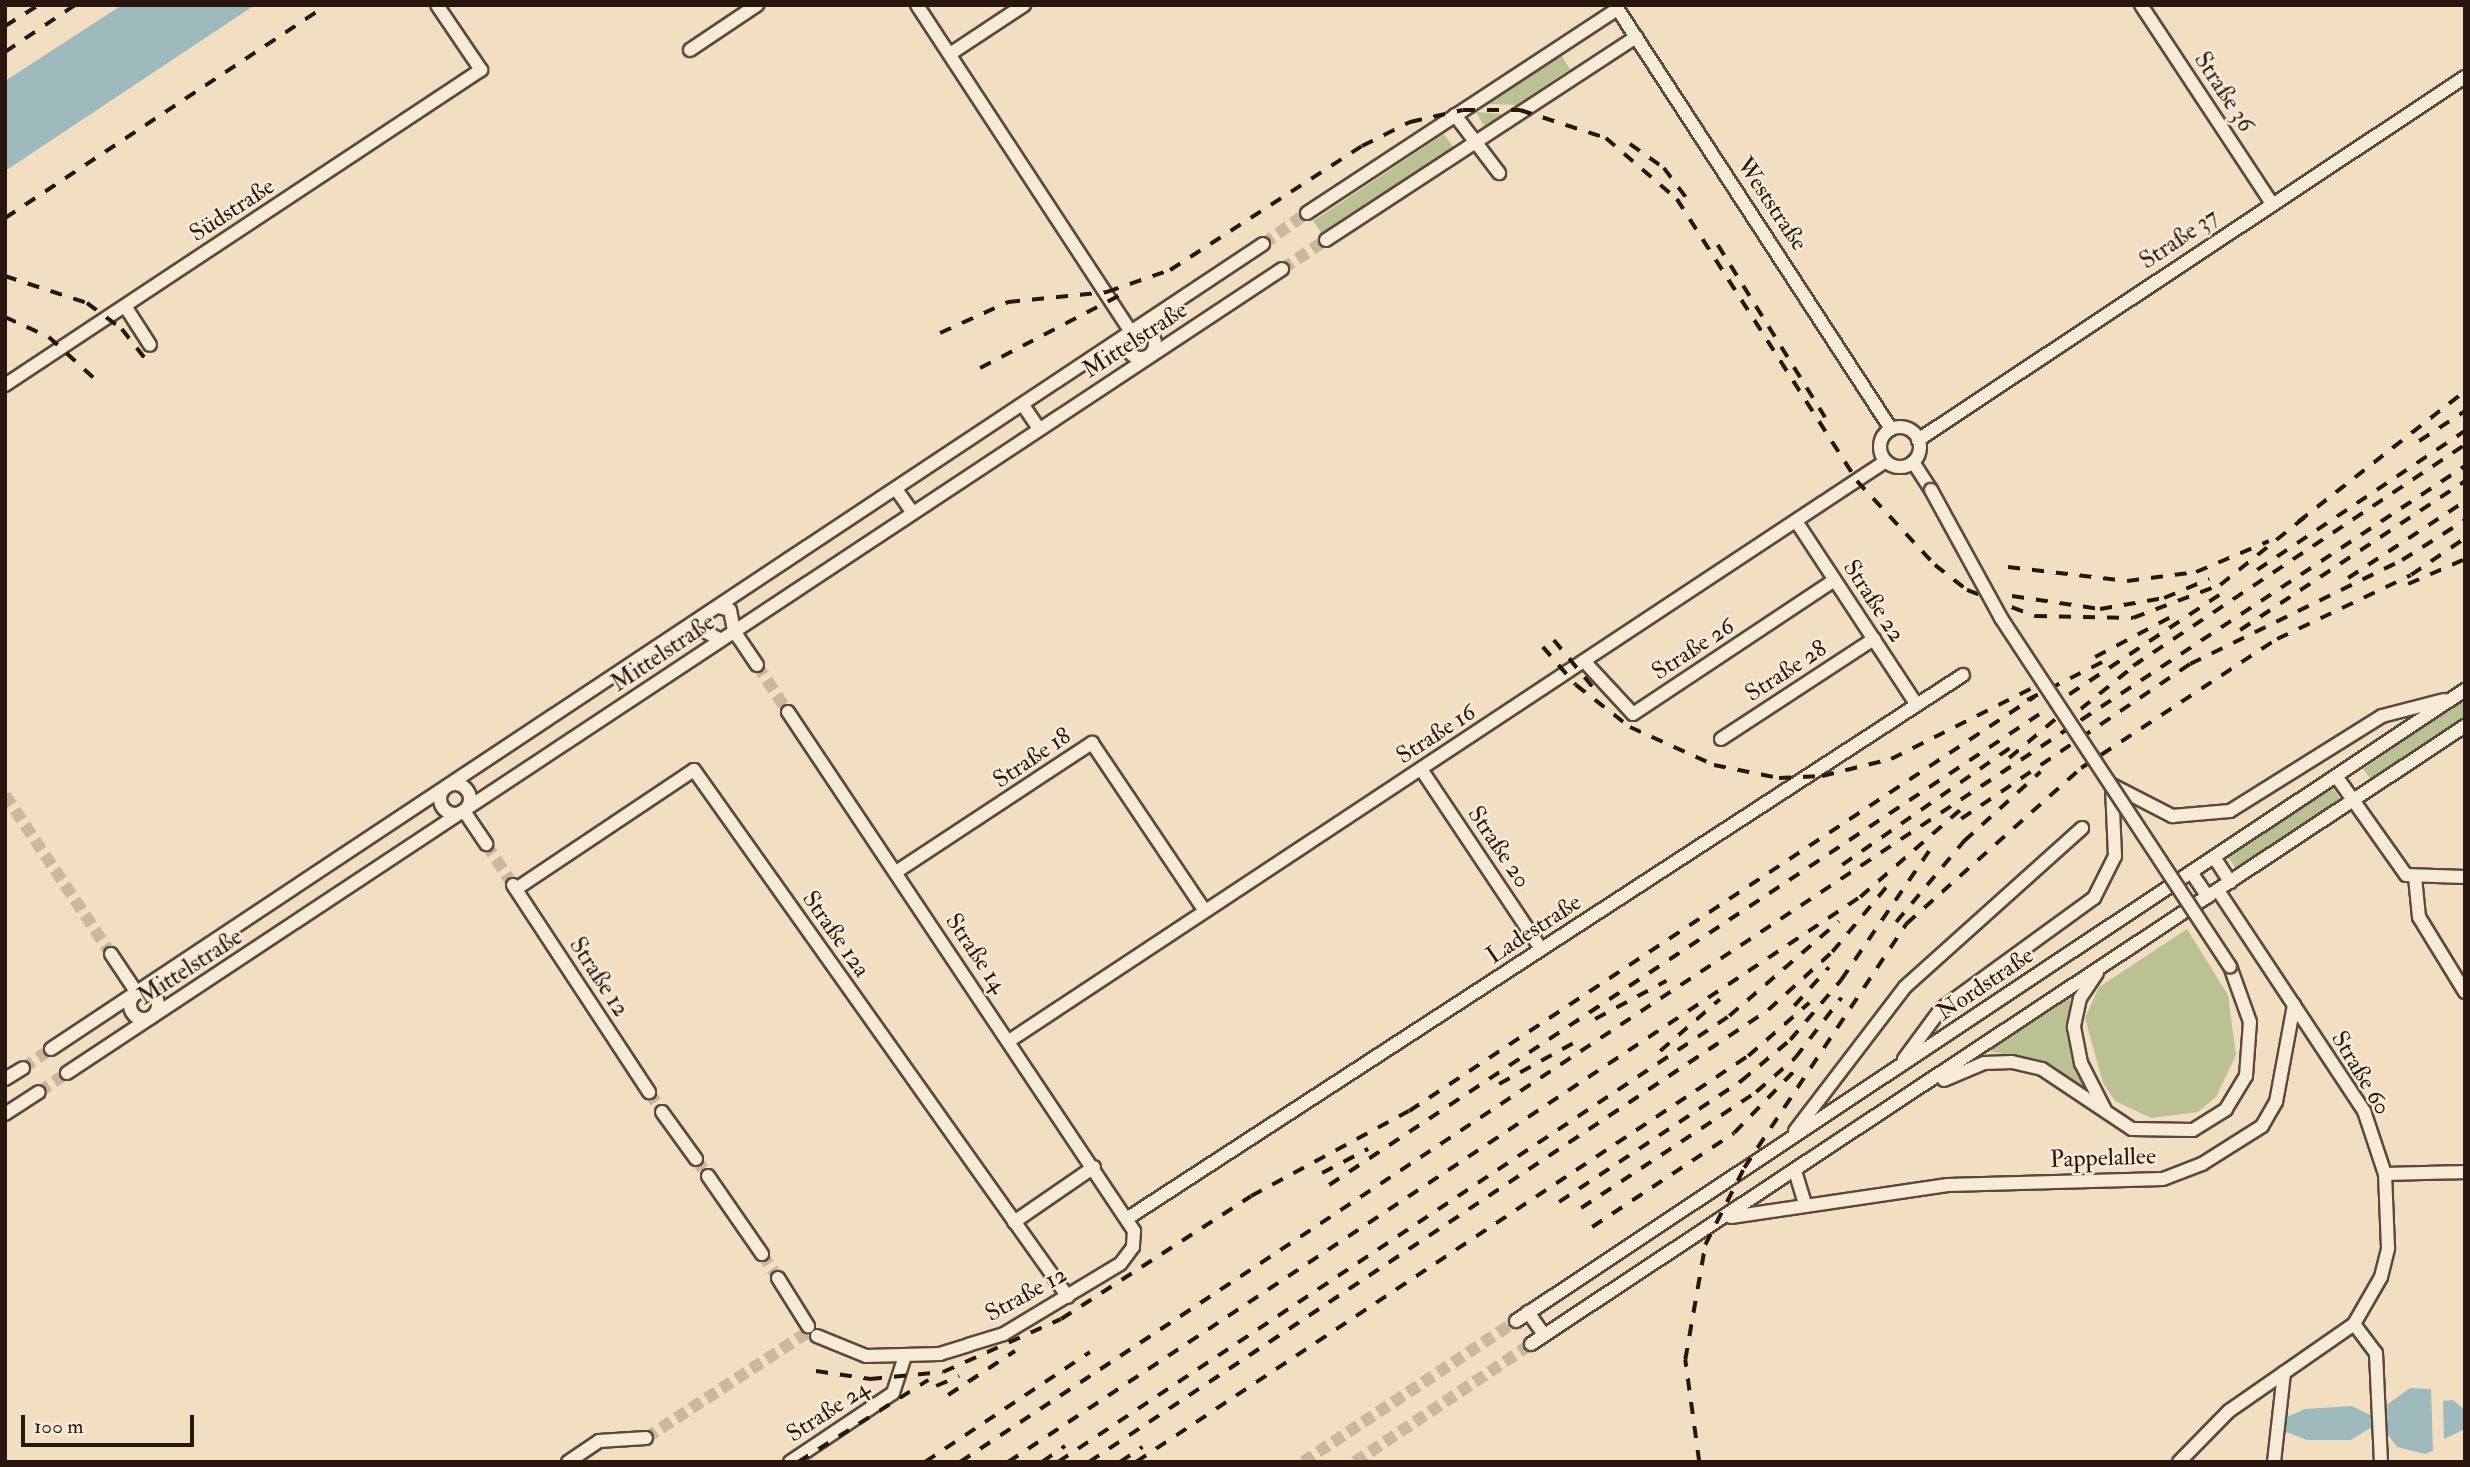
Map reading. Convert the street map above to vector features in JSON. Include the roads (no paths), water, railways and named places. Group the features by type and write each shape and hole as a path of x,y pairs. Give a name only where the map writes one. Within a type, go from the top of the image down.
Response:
{"street":[{"name":"Südstraße","path":"5,385 481,70 437,5"},
{"path":"690,50 757,5"},
{"path":"918,5 1132,333 1129,353 1150,355 1154,336 1145,330 1132,333"},
{"path":"950,54 1024,5"},
{"name":"Straße 36","path":"2141,5 2271,202"},
{"path":"1307,213 1616,7"},
{"name":"Weststraße","path":"1616,7 1891,429"},
{"path":"1326,240 1636,37"},
{"name":"Straße 37","path":"1918,440 2271,202 2465,77"},
{"path":"1455,115 1499,173"},
{"name":"Mittelstraße","path":"51,1049 1263,244"},
{"name":"Mittelstraße","path":"67,1073 1282,269"},
{"path":"125,306 150,345"},
{"path":"1023,405 1039,429"},
{"path":"1895,1105 1967,1069 2012,1062 2042,1069 2132,1129 2170,1134 2193,1130 2226,1109 2251,1054 2250,1022 2230,966 2001,618 1913,462 1918,440 1904,427 1891,429 1880,444 1886,461 1913,462"},
{"name":"Straße 16","path":"1009,1041 1886,461"},
{"path":"896,489 913,513"},
{"name":"Straße 22","path":"1796,521 1917,705"},
{"name":"Straße 26","path":"1584,661 1633,713 1835,580"},
{"path":"718,607 730,610 734,631 757,665"},
{"path":"705,616 704,631 721,640"},
{"name":"Straße 28","path":"1721,739 1874,639"},
{"name":"Ladestraße","path":"1128,1218 1963,675"},
{"path":"2112,785 2150,808 2200,817 2263,795 2382,716 2460,693"},
{"name":"Nordstraße","path":"1516,1321 2460,693"},
{"name":"Straße 14","path":"788,712 1128,1218"},
{"name":"Nordstraße","path":"1531,1344 2465,726"},
{"name":"Straße 18","path":"896,872 1092,743 1205,911"},
{"name":"Straße 20","path":"1421,769 1541,949"},
{"name":"Straße 12a","path":"514,887 694,770 1068,1297"},
{"path":"2336,776 2388,858 2415,877 2465,877"},
{"path":"1901,1064 1941,1009 2094,898 2115,856 2112,785"},
{"path":"464,811 452,815 442,808 440,794 447,786 468,792 464,811 486,845"},
{"path":"1791,1137 1905,987 2082,828"},
{"path":"2214,857 2230,882"},
{"name":"Straße 60","path":"2179,1462 2229,1411 2354,1324 2381,1277 2388,1248 2385,1174 2364,1111 2294,1005 2213,893 2191,872"},
{"path":"2415,877 2419,918 2465,992"},
{"name":"Straße 12","path":"514,887 649,1092"},
{"path":"111,954 137,993 156,998 152,1017 131,1012 137,993"},
{"path":"2105,964 2080,998 2074,1027 2081,1063 2108,1114"},
{"name":"Pappelallee","path":"1723,1219 1805,1204 1948,1185 2163,1178 2202,1164 2262,1126 2276,1102 2294,1005"},
{"path":"5,1079 23,1068"},
{"path":"5,1114 39,1092"},
{"path":"662,1111 696,1159"},
{"path":"1014,1222 1094,1167"},
{"path":"1795,1171 1805,1204"},
{"path":"2385,1174 2465,1172"},
{"path":"708,1176 762,1254"},
{"name":"Straße 12","path":"778,1278 812,1331 866,1356 940,1354 1004,1334 1120,1264 1133,1247 1128,1218"},
{"path":"1528,1312 1544,1335"},
{"path":"2354,1324 2375,1353 2381,1462"},
{"name":"Straße 24","path":"790,1462 893,1393 905,1357"},
{"path":"2274,1462 2284,1373"},
{"path":"568,1462 599,1441 646,1438"}],"water":[{"path":"122,5 255,5 5,171 5,81"},
{"path":"2410,1388 2431,1389 2433,1451 2425,1454 2397,1447 2385,1431 2388,1404"},
{"path":"2453,1400 2465,1410 2465,1429 2444,1439 2443,1401"},
{"path":"2352,1406 2372,1416 2372,1427 2351,1440 2307,1440 2281,1430 2282,1419 2305,1409"}],"tunnel":[{"path":"1263,244 1307,213"},
{"path":"1282,269 1326,240"},
{"path":"757,665 788,712"},
{"path":"5,795 111,954"},
{"path":"486,844 513,885"},
{"path":"23,1068 51,1049"},
{"path":"39,1092 67,1073"},
{"path":"649,1092 662,1112"},
{"path":"696,1159 708,1176"},
{"path":"762,1254 778,1278"},
{"path":"1303,1462 1516,1321"},
{"path":"646,1438 811,1330"},
{"path":"1355,1462 1531,1344"}],"railway":[{"path":"5,26 38,5"},
{"path":"5,52 75,5"},
{"path":"5,218 319,10"},
{"path":"940,333 1008,302 1107,292 1170,270 1362,146 1410,122 1463,110 1520,110 1606,138 1677,199 1857,481 1935,565 1967,590 2035,616 2133,618 2220,585 2305,517"},
{"path":"1630,144 1664,168 1691,204"},
{"path":"1718,245 1825,417"},
{"path":"5,276 87,303 122,329 148,362"},
{"path":"980,368 1120,295"},
{"path":"5,317 49,337 97,381"},
{"path":"2298,522 2465,391"},
{"path":"2419,441 2465,411"},
{"path":"2257,570 2465,431"},
{"path":"2133,666 2465,445"},
{"path":"960,1462 2465,466"},
{"path":"2240,630 2465,481"},
{"path":"2348,578 2465,501"},
{"path":"1961,819 2190,664 2402,560 2465,520"},
{"path":"1699,1462 1685,1360 1705,1245 1744,1168 1906,924 2081,768 2277,639 2411,575 2465,538"},
{"path":"2008,567 2127,581 2196,572 2269,541"},
{"path":"2408,584 2465,559"},
{"path":"2012,596 2100,609 2164,598 2209,579"},
{"path":"1329,1185 2219,595"},
{"path":"2095,657 2169,618"},
{"path":"1554,640 1596,691"},
{"path":"1543,647 1576,685 1630,727 1714,765 1779,778 1822,776 1891,759 2032,688"},
{"path":"2027,700 2108,659"},
{"path":"2062,724 2140,661"},
{"path":"816,1371 870,1379 943,1372 1061,1319 1251,1196 1409,1111 2034,697"},
{"path":"2009,758 2065,711"},
{"path":"1842,865 2014,745"},
{"path":"1896,922 1964,841 2040,772"},
{"path":"1008,1462 1860,897 1966,805"},
{"path":"1559,1202 1741,1081 1790,1040 1841,980 1931,848"},
{"path":"1089,1462 1768,1010 1832,952 1893,879"},
{"path":"1058,1462 1729,1016 1839,921"},
{"path":"1794,1006 1829,967"},
{"path":"1595,1019 1666,981"},
{"path":"1581,1208 1756,1092 1795,1058 1841,998"},
{"path":"1660,1051 1720,999"},
{"path":"1136,1462 1748,1056 1809,1003"},
{"path":"1499,1084 1575,1042"},
{"path":"1592,1227 1734,1133 1796,1069"},
{"path":"1322,1173 1368,1149"},
{"path":"948,1395 1015,1351"},
{"path":"925,1462 1090,1352"},
{"path":"936,1386 959,1376"},
{"path":"798,1462 928,1380"},
{"path":"1042,1462 1065,1446"},
{"path":"1120,1462 1142,1447"}]}
